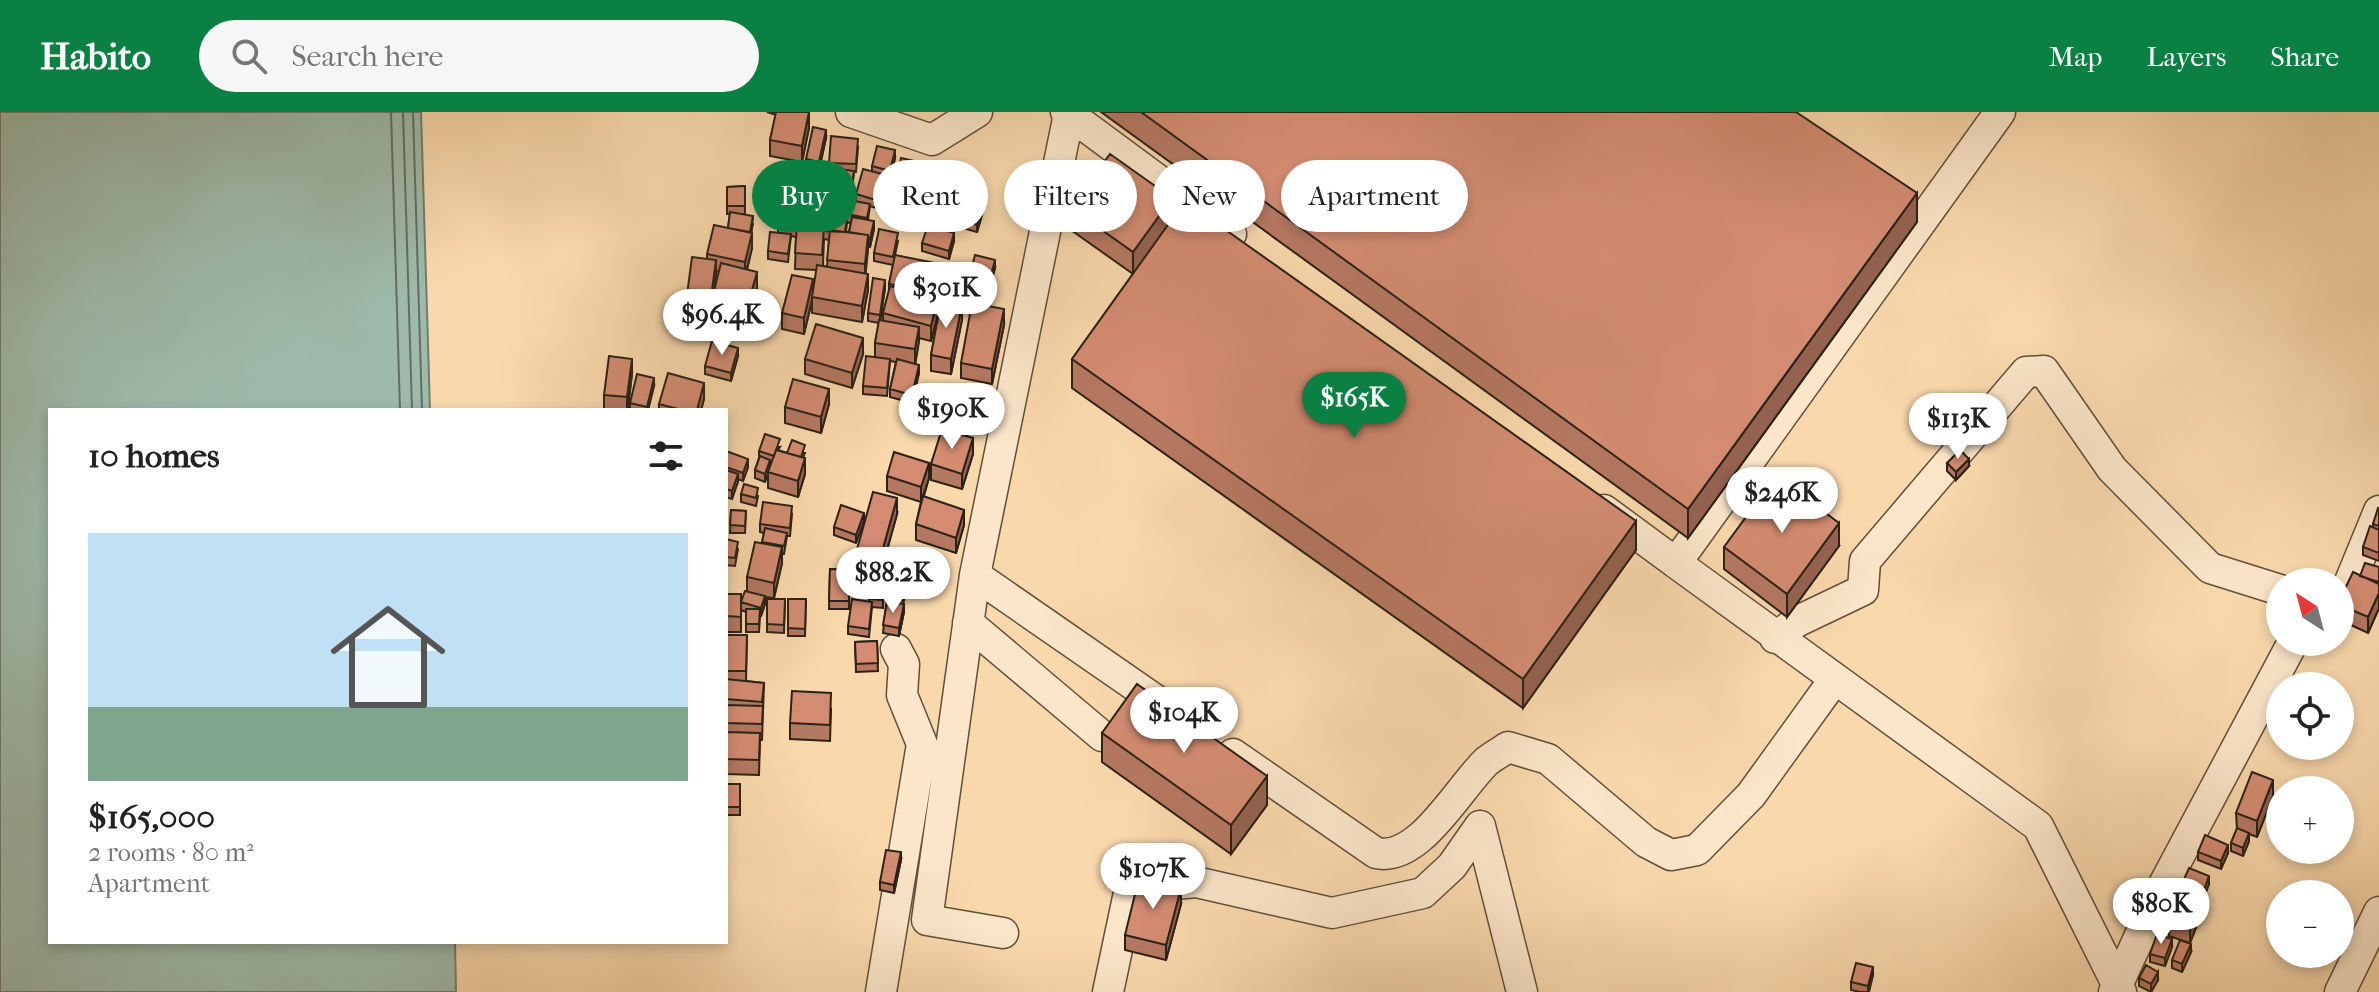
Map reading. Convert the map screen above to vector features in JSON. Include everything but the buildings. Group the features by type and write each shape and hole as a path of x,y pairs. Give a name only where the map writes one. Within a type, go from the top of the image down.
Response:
{"street":[{"path":"851,112 932,140 977,112"},
{"path":"1676,563 2000,112"},
{"path":"1003,933 927,920 975,575 1067,113 1259,255"},
{"path":"1903,194 1929,212"},
{"path":"1775,638 1796,622 1863,590 1865,561 2026,372 2044,371 2112,469 2210,568 2266,586"},
{"path":"1575,488 1775,638 2038,826 2117,991"},
{"path":"2354,572 2379,511"},
{"path":"975,575 1376,853 1391,856 1409,848 1467,788 1487,762 1508,747 1548,759 1646,842 1671,855 1697,850 1751,795 1834,680"},
{"path":"968,623 1102,736"},
{"path":"881,992 922,744 902,695 904,664 896,649"},
{"path":"2117,991 2161,890 2286,656"},
{"path":"1108,992 1130,888 1196,882 1332,913 1423,893 1452,866 1480,826 1522,992"},
{"path":"2340,992 2379,912"}],"water":[{"path":"0,112 421,112 430,408 48,408 48,944 455,944 456,992 0,992"}]}
